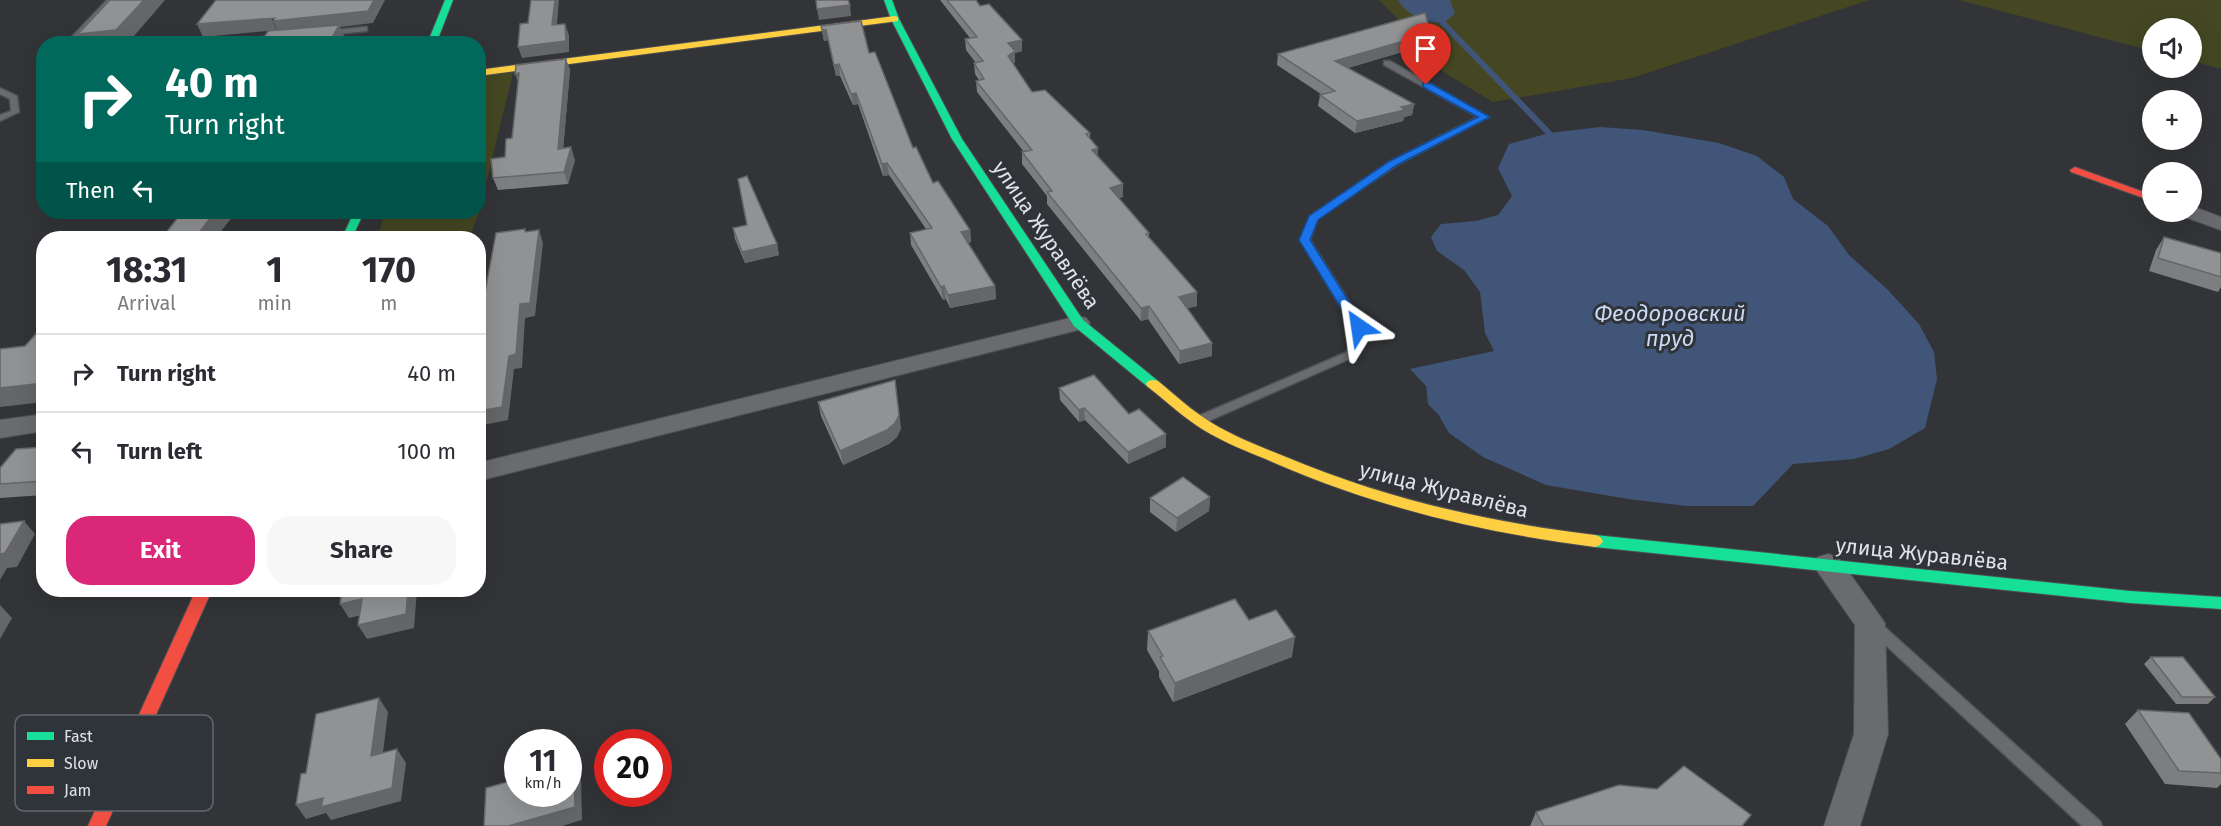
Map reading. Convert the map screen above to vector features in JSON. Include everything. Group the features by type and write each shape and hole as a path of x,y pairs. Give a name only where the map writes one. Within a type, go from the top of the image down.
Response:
{"street":[{"path":"434,36 449,0"},
{"name":"улица Журавлёва","path":"888,0 895,19 957,139 1078,323 1199,421 1225,436 1319,478 1406,506 1519,532 2130,597 2221,603"},
{"path":"486,72 895,19"},
{"path":"2075,170 2142,194"},
{"path":"2202,217 2221,224"},
{"path":"486,470 1078,323"},
{"path":"0,429 36,423"},
{"path":"1828,565 1870,623 1871,734 1842,826"},
{"path":"147,715 201,597"},
{"path":"97,826 104,811"}],"lane":[{"path":"77,36 111,0"},
{"path":"318,33 364,29"},
{"path":"1199,421 1352,354 1359,327 1305,240 1313,218 1394,163 1485,117 1387,63"},
{"path":"0,91 14,98 15,112 0,118"},
{"path":"1870,623 2094,826"}],"green space":[{"path":"1379,0 1869,0 1632,78 1493,102 1373,29 1398,19"},
{"path":"1959,0 2221,0 2221,69 2202,64 2202,18 2142,18 2142,48"},
{"path":"514,69 486,183 486,71"},
{"path":"383,219 477,219 472,231 379,231"}],"water":[{"path":"1398,0 1450,0 1455,14 1443,23 1429,21 1412,14"},
{"name":"Феодоровский пруд","path":"1600,127 1643,130 1719,143 1757,156 1784,177 1793,199 1828,226 1849,255 1888,290 1919,324 1934,352 1937,379 1925,428 1889,449 1854,459 1793,464 1753,506 1687,506 1546,485 1483,457 1449,433 1438,414 1428,404 1426,386 1410,369 1494,351 1485,333 1480,292 1464,270 1437,251 1431,237 1441,224 1476,221 1498,215 1512,196 1498,168 1509,144 1549,133"}],"building":[{"path":"110,0 144,0 116,30 78,34"},
{"path":"216,0 374,0 368,11 273,21 275,18 197,24"},
{"path":"531,0 555,0 552,25 565,24 566,41 518,47 520,24 528,23"},
{"path":"816,0 848,0 850,5 817,9"},
{"path":"947,0 976,0 980,6 989,4 1022,40 1008,43 1015,51 1008,56 1032,92 1045,90 1090,133 1086,134 1098,148 1092,150 1123,184 1110,188 1149,233 1146,234 1197,292 1179,297 1212,343 1180,351 1149,306 1141,308 1047,192 1052,191 1022,152 1032,150 976,81 984,79 974,63 983,61 965,39 977,37"},
{"path":"1425,13 1431,33 1335,61 1414,104 1401,107 1405,110 1357,121 1320,95 1335,91 1278,54"},
{"path":"861,21 869,53 875,52 913,148 916,147 933,183 938,181 970,230 961,232 995,286 948,295 910,233 932,228 887,163 882,164 856,93 851,94 839,64 834,65 826,30 822,30 821,26"},
{"path":"339,25 333,36 265,36 268,31"},
{"path":"566,59 558,149 571,147 564,172 493,178 491,159 505,157 506,139 512,138 519,73 515,74 516,65"},
{"path":"747,176 777,244 742,252 733,228 747,225 738,179"},
{"path":"177,219 210,219 200,231 167,231"},
{"path":"525,229 525,232 539,230 530,303 520,304 516,354 509,356 502,407 486,410 486,287 496,233"},
{"path":"2164,237 2221,253 2221,277 2158,258"},
{"path":"36,334 36,384 0,388 0,349 25,346"},
{"path":"1094,375 1129,414 1139,409 1166,434 1128,452 1084,408 1079,410 1059,388"},
{"path":"895,380 899,415 895,423 887,430 840,451 818,402"},
{"path":"36,448 36,482 0,484 0,468 16,449"},
{"path":"1183,477 1210,497 1177,518 1150,498"},
{"path":"24,521 5,553 0,554 0,524"},
{"path":"341,597 407,597 406,614 358,625 362,599 340,604"},
{"path":"1235,599 1249,620 1276,610 1295,637 1175,683 1148,631"},
{"path":"2151,657 2183,657 2215,697 2182,697"},
{"path":"379,698 371,756 397,749 392,788 321,807 323,798 296,805 301,774 306,773 316,714"},
{"path":"2138,710 2189,713 2221,759 2221,773 2179,771"},
{"path":"1684,766 1751,815 1742,826 1544,826 1536,812 1619,785 1657,789"},
{"path":"504,783 504,807 575,807 508,826 484,826 486,788"}],"waterway":[{"path":"1443,23 1549,133"}],"traffic: fast":[{"path":"434,36 449,0"},
{"path":"888,0 895,19 957,139 1078,323 1153,384"},
{"path":"350,231 356,219"},
{"path":"1595,541 2130,597 2221,603"}],"traffic: slow":[{"path":"486,72 895,19"},
{"path":"1153,384 1193,417 1217,432 1351,488 1431,512 1472,521 1595,541"}],"traffic: jam":[{"path":"2075,170 2142,194"},
{"path":"147,715 201,597"},
{"path":"97,826 104,811"}],"route":[{"path":"1359,327 1305,240 1313,218 1345,196 1394,163 1485,117 1426,85"}]}
